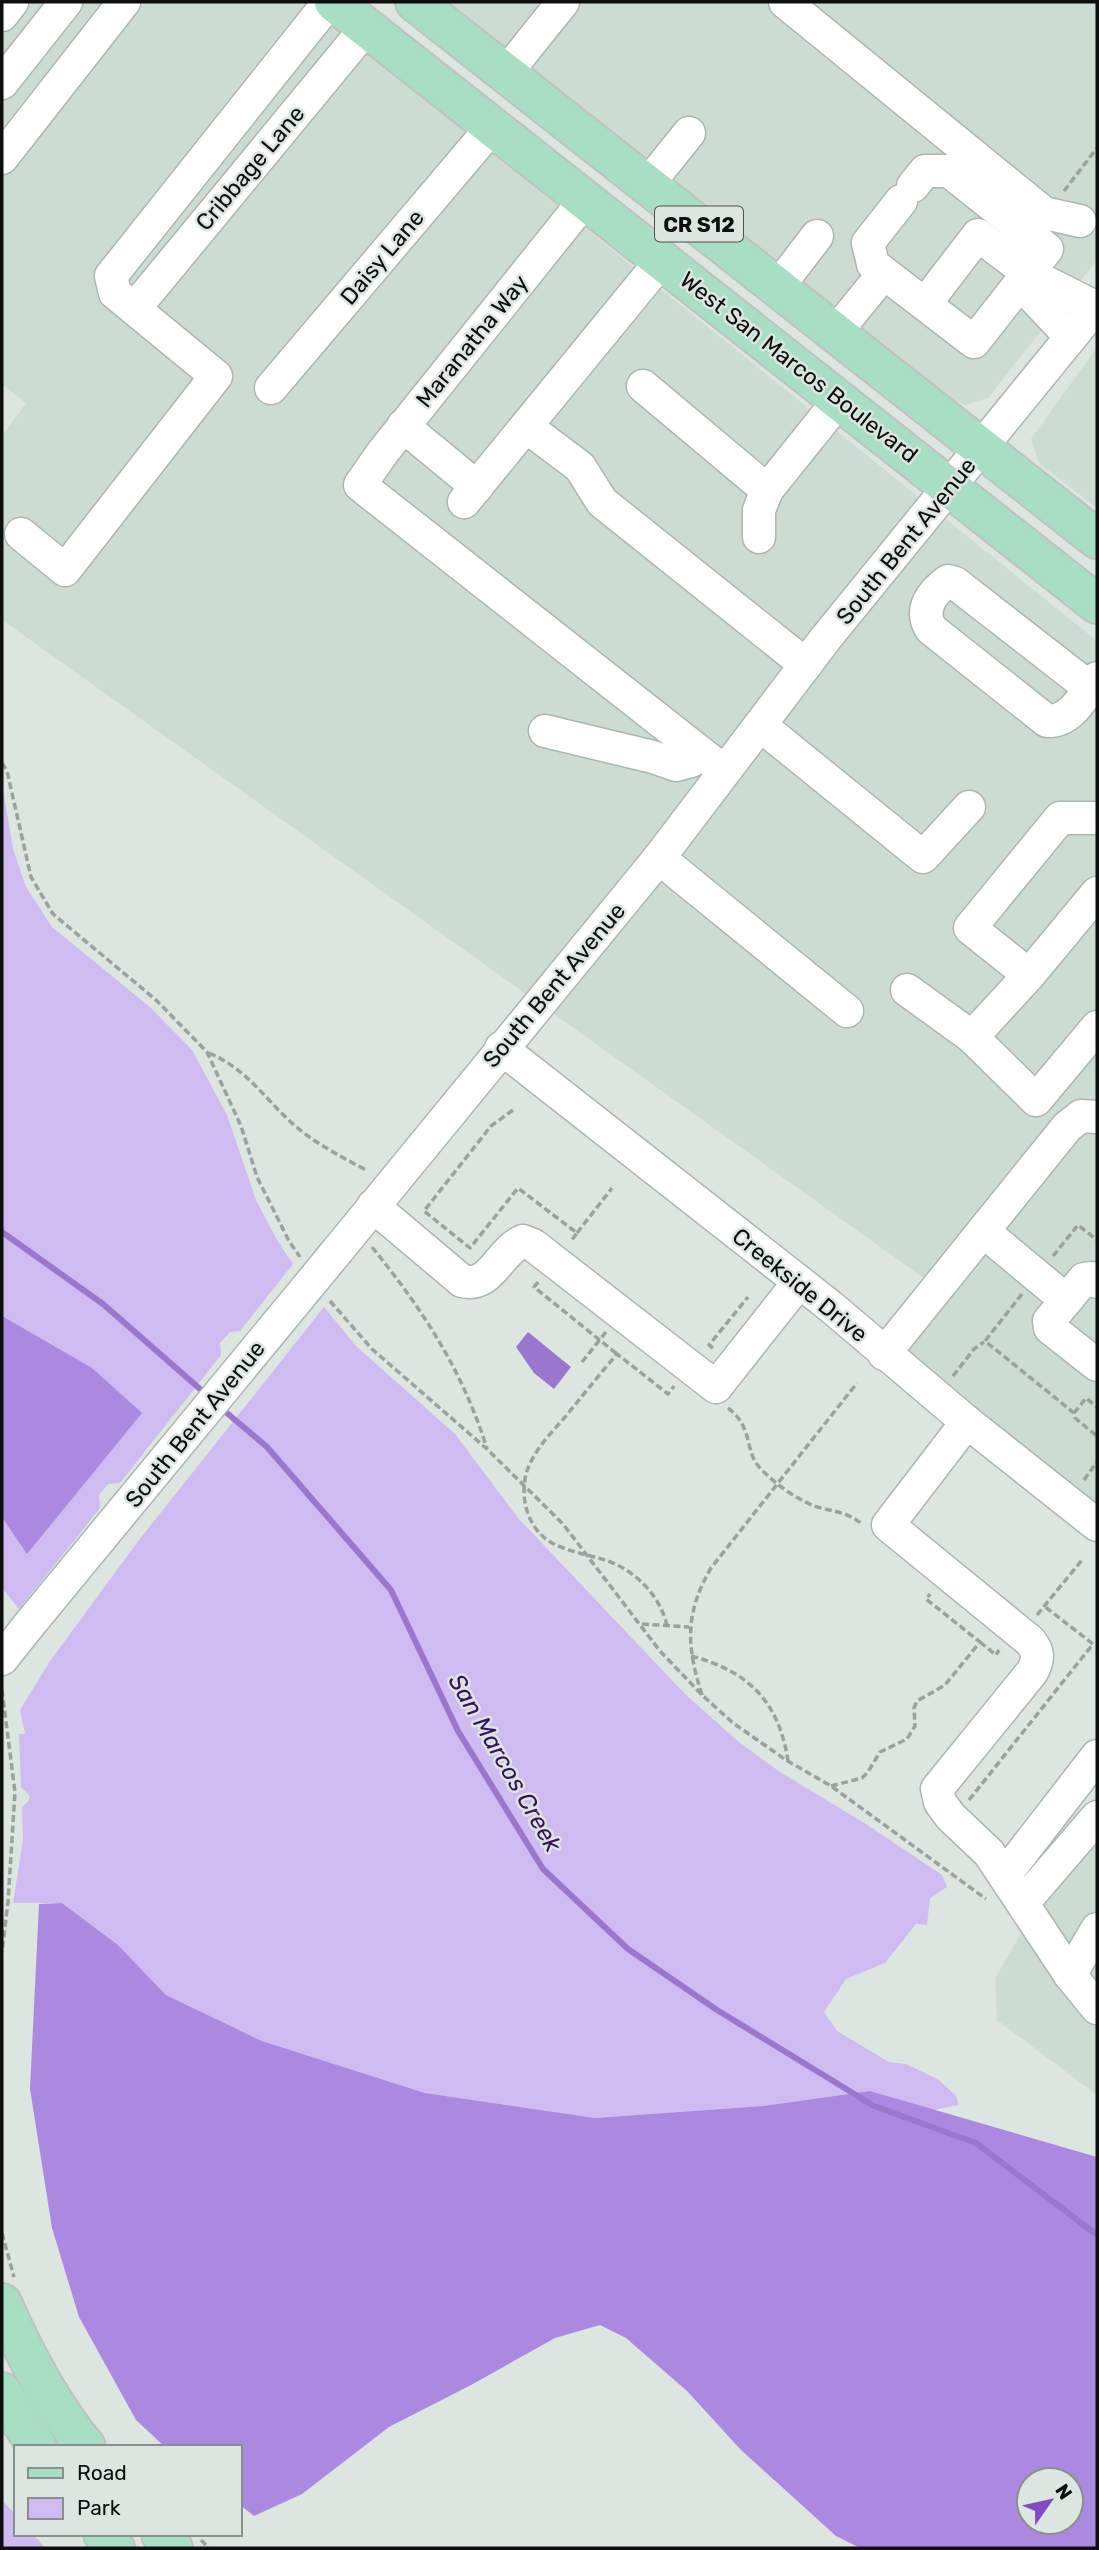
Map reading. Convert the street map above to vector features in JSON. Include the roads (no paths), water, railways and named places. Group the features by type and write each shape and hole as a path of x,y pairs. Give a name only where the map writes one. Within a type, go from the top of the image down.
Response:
{"main road":[{"name":"West San Marcos Boulevard","path":"332,2 840,399 1097,604"},
{"name":"CR S12","path":"415,2 1097,539"},
{"path":"2,2303 32,2367 70,2428 84,2445"},
{"path":"2,2392 36,2445"}],"street":[{"path":"2,15 12,2"},
{"path":"2,83 66,2"},
{"path":"2,158 124,2"},
{"path":"21,534 65,570 216,376 115,293 111,276 332,2"},
{"path":"506,73 563,2"},
{"path":"785,2 1044,213 1092,218"},
{"name":"Cribbage Lane","path":"135,307 366,28"},
{"name":"Daisy Lane","path":"271,388 493,126"},
{"path":"648,184 690,133"},
{"path":"925,171 949,171 1046,249 974,342 884,273 873,264 868,243 925,171"},
{"name":"Maranatha Way","path":"585,200 403,426 360,485 699,752"},
{"path":"925,304 978,235 1024,278 1071,337"},
{"path":"778,287 817,236"},
{"path":"403,426 471,495 662,260"},
{"path":"836,332 884,273"},
{"path":"1024,278 1096,306"},
{"name":"South Bent Avenue","path":"2,1659 500,1048 659,858 806,665 1096,306"},
{"path":"643,386 767,489"},
{"path":"759,537 759,510 767,489 840,399"},
{"path":"527,427 580,467 602,502 806,665"},
{"path":"948,581 955,583 1093,683 1070,714 1063,719 1047,721 931,629 925,620 924,611 942,585 948,581"},
{"path":"760,725 923,856 969,807"},
{"path":"545,731 676,765 691,761 699,752 724,772"},
{"path":"1030,975 970,928 1059,818 1097,818"},
{"path":"659,858 847,1011"},
{"path":"972,1037 1030,975 1097,893"},
{"path":"907,990 972,1037 1036,1100 1097,1027"},
{"name":"Creekside Drive","path":"500,1048 799,1282 967,1422 1097,1525"},
{"path":"884,1354 1066,1127 1081,1116 1097,1117"},
{"path":"373,1206 461,1280 471,1283 480,1281 490,1273 513,1245 523,1241 533,1245 716,1387 799,1282"},
{"path":"983,1231 1066,1300"},
{"path":"1097,1282 1092,1278 1084,1279 1049,1321 1051,1328 1097,1365"},
{"path":"967,1422 888,1525 1022,1634 1037,1649 1038,1660 1032,1672 937,1789 940,1802 950,1816 989,1853 996,1887 1023,1903 1070,1975 1097,2008"},
{"path":"996,1887 1097,1756"},
{"path":"1023,1903 1097,1817"},
{"path":"1070,1975 1097,1929"}],"waterway":[{"name":"San Marcos Creek","path":"2,1232 103,1304 208,1396"},
{"name":"San Marcos Creek","path":"221,1408 267,1447 391,1590 458,1731 543,1869 628,1949 717,2010 874,2106 976,2143 1097,2235"}]}
